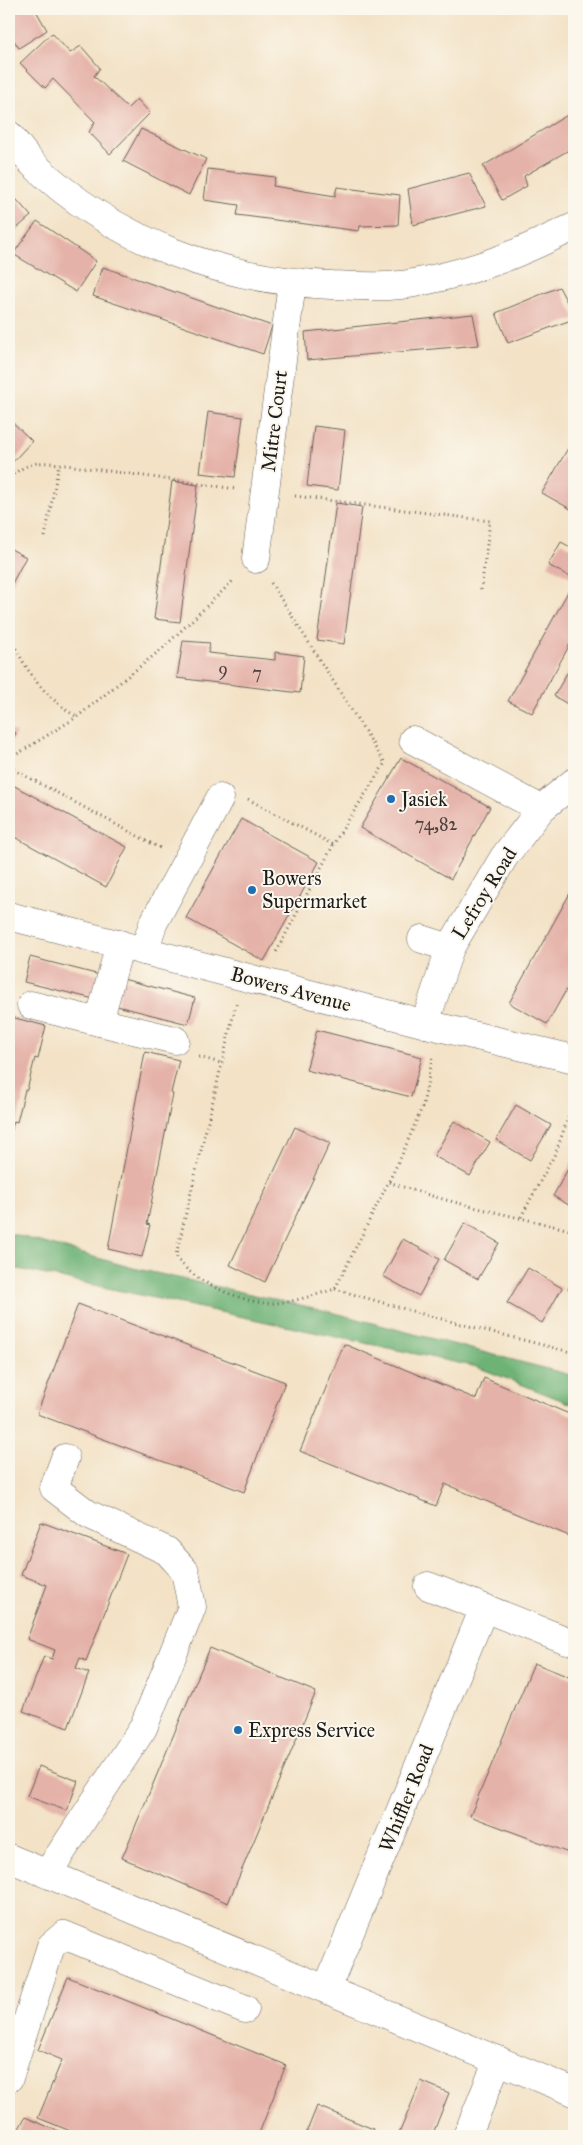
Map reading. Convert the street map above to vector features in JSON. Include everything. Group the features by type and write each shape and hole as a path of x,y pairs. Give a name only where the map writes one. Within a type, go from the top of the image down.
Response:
{"street":[{"path":"9,135 33,163 85,206 132,235 177,254 230,272 292,283 354,286 413,283 498,260 574,226"},
{"name":"Mitre Court","path":"256,559 292,283"},
{"path":"413,740 541,808"},
{"name":"Lefroy Road","path":"434,1026 429,1011 450,948 504,857 541,808 574,782"},
{"path":"99,1022 132,947 153,924 220,798"},
{"name":"Bowers Avenue","path":"9,916 434,1026 574,1059"},
{"path":"422,939 450,948"},
{"path":"31,1005 175,1040"},
{"path":"47,1874 142,1728 192,1607 186,1571 167,1551 88,1514 54,1488 65,1458"},
{"path":"428,1586 566,1641"},
{"name":"Whiffler Road","path":"327,1988 484,1608"},
{"path":"9,1858 327,1988 574,2092"},
{"path":"9,2078 50,1946 64,1935 245,2009"},
{"path":"467,2136 498,2060"}],"path":[{"path":"9,477 26,465 42,463 59,464"},
{"path":"9,759 77,717 164,648 256,559 385,763 334,845 268,966 254,980 176,1254 179,1263 197,1278 233,1295 264,1303 308,1298 335,1289 426,1315 574,1353"},
{"path":"9,635 32,678 58,705 77,717"},
{"path":"9,767 185,861"},
{"path":"220,798 226,787 334,845"},
{"path":"335,1289 389,1182 423,1105 434,1026"},
{"path":"520,1217 556,1152 574,1100"},
{"path":"389,1182 429,1197 520,1217 574,1232"}],"green space":[{"path":"9,1233 133,1268 327,1311 574,1376 574,1405 477,1367 9,1267"}],"building":[{"path":"9,9 35,9 47,30 19,48 9,33"},
{"path":"52,33 70,53 81,46 100,68 94,76 128,108 137,99 150,113 110,154 89,132 95,122 53,79 45,88 20,63"},
{"path":"574,111 574,147 524,176 527,186 502,200 483,166"},
{"path":"141,129 206,159 189,195 123,161"},
{"path":"208,169 275,177 273,186 335,196 337,187 400,195 398,225 360,226 359,231 237,215 239,205 204,200"},
{"path":"469,173 486,206 413,225 408,189"},
{"path":"9,191 31,216 9,235"},
{"path":"37,221 96,261 76,292 13,254"},
{"path":"103,267 272,326 263,354 93,296"},
{"path":"559,287 574,315 574,319 508,343 496,313"},
{"path":"473,314 479,345 307,360 305,332"},
{"path":"208,412 243,417 235,477 200,473"},
{"path":"9,419 32,441 9,466"},
{"path":"314,426 345,430 338,490 307,486"},
{"path":"574,438 574,511 542,493"},
{"path":"172,481 198,485 180,622 154,619"},
{"path":"336,503 362,507 344,644 317,640"},
{"path":"561,542 574,549 574,579 548,565"},
{"path":"9,548 26,557 9,589"},
{"path":"569,590 574,593 574,637 532,713 508,701"},
{"path":"183,641 210,643 208,653 275,660 275,652 304,656 300,693 177,678"},
{"path":"567,673 574,677 574,708 554,696"},
{"path":"9,729 16,733 9,746"},
{"path":"401,758 490,807 451,879 360,828"},
{"path":"9,783 127,847 106,887 9,834"},
{"name":"Bowers Supermarket","path":"241,819 319,862 264,961 186,918"},
{"path":"574,886 574,976 547,1024 509,1003"},
{"path":"30,957 104,976 98,1000 24,982"},
{"path":"123,979 195,998 188,1024 117,1006"},
{"path":"11,1017 46,1026 38,1059 35,1058 17,1122 14,1121 9,1141 9,1028"},
{"path":"317,1030 422,1057 411,1097 306,1070"},
{"path":"145,1052 179,1060 171,1093 173,1094 147,1224 150,1225 142,1257 108,1249"},
{"path":"516,1105 551,1125 530,1160 496,1140"},
{"path":"454,1121 490,1142 470,1176 434,1156"},
{"path":"295,1127 330,1143 265,1282 230,1265"},
{"path":"574,1161 574,1208 553,1196"},
{"path":"465,1223 499,1243 478,1279 444,1260"},
{"path":"403,1239 439,1259 419,1296 383,1276"},
{"path":"528,1268 562,1288 542,1323 507,1303"},
{"path":"574,1278 574,1292 568,1289"},
{"path":"78,1304 285,1382 244,1492 37,1414"},
{"path":"344,1344 476,1399 484,1378 574,1416 574,1538 445,1484 436,1506 300,1451"},
{"path":"41,1522 127,1554 86,1661 80,1658 76,1668 89,1673 68,1728 23,1711 44,1656 52,1659 55,1650 27,1639 47,1585 21,1575"},
{"path":"210,1648 316,1692 228,1903 122,1858"},
{"path":"534,1663 574,1679 574,1855 470,1816"},
{"path":"39,1766 78,1781 67,1811 27,1796"},
{"path":"68,1977 286,2065 258,2136 83,2136 38,2118 62,2060 38,2050"},
{"path":"421,2081 449,2093 432,2136 398,2136"},
{"path":"317,2106 373,2129 370,2136 305,2136"},
{"path":"25,2117 70,2136 18,2136 18,2131"}],"place":[{"name":"Jasiek","path":"391,799"},
{"name":"Bowers Supermarket","path":"252,890"},
{"name":"Express Service","path":"238,1730"}]}
